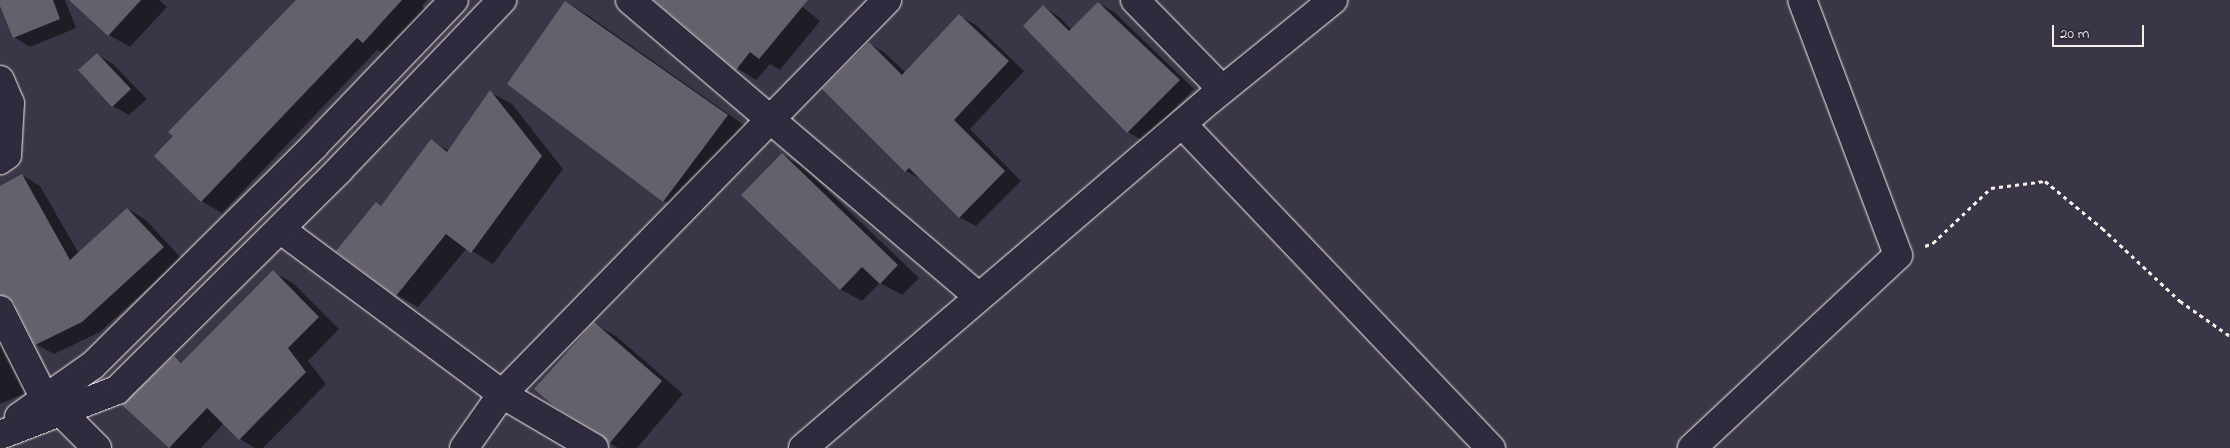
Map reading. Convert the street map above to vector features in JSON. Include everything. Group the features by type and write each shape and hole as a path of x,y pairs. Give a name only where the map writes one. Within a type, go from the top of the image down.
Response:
{"street":[{"path":"0,435 53,406 92,365 314,146 454,0"},
{"path":"0,431 53,406 117,390 280,229 502,0"},
{"path":"630,0 979,297"},
{"path":"464,448 502,394 886,0"},
{"path":"1135,0 1222,89"},
{"path":"803,448 1222,89 1333,0"},
{"path":"1692,448 1898,255 1802,0"},
{"path":"0,80 10,104 7,155 0,160"},
{"path":"1182,124 1491,448"},
{"path":"280,229 502,394 594,448"},
{"path":"0,310 53,406 98,448"}],"path":[{"path":"1898,255 1933,243 1991,188 2045,181 2102,228 2180,301 2230,336"}],"building":[{"path":"0,0 53,0 60,19 13,38 0,6"},
{"path":"69,0 141,0 108,36"},
{"path":"296,0 402,0 363,43 357,38 201,202 154,156 173,136 168,132"},
{"path":"654,0 808,0 759,59 750,52 736,70"},
{"path":"565,1 728,115 663,202 507,84"},
{"path":"1098,2 1180,80 1127,133 1023,26 1043,5 1069,31"},
{"path":"959,14 1009,61 954,120 1005,171 959,218 909,168 905,172 822,89 869,42 902,75"},
{"path":"97,53 131,89 112,107 78,70"},
{"path":"490,90 542,156 471,253 446,234 396,296 336,251 376,202 381,206 431,139 447,152"},
{"path":"782,153 898,265 880,284 862,267 840,290 741,195"},
{"path":"22,174 70,260 127,208 164,247 82,322 35,345 14,303 8,297 0,295 0,186"},
{"path":"273,270 319,317 288,348 306,372 239,440 207,408 169,448 122,405 174,356 181,363"},
{"path":"594,322 662,381 609,444 602,435 554,406 534,389"}]}
